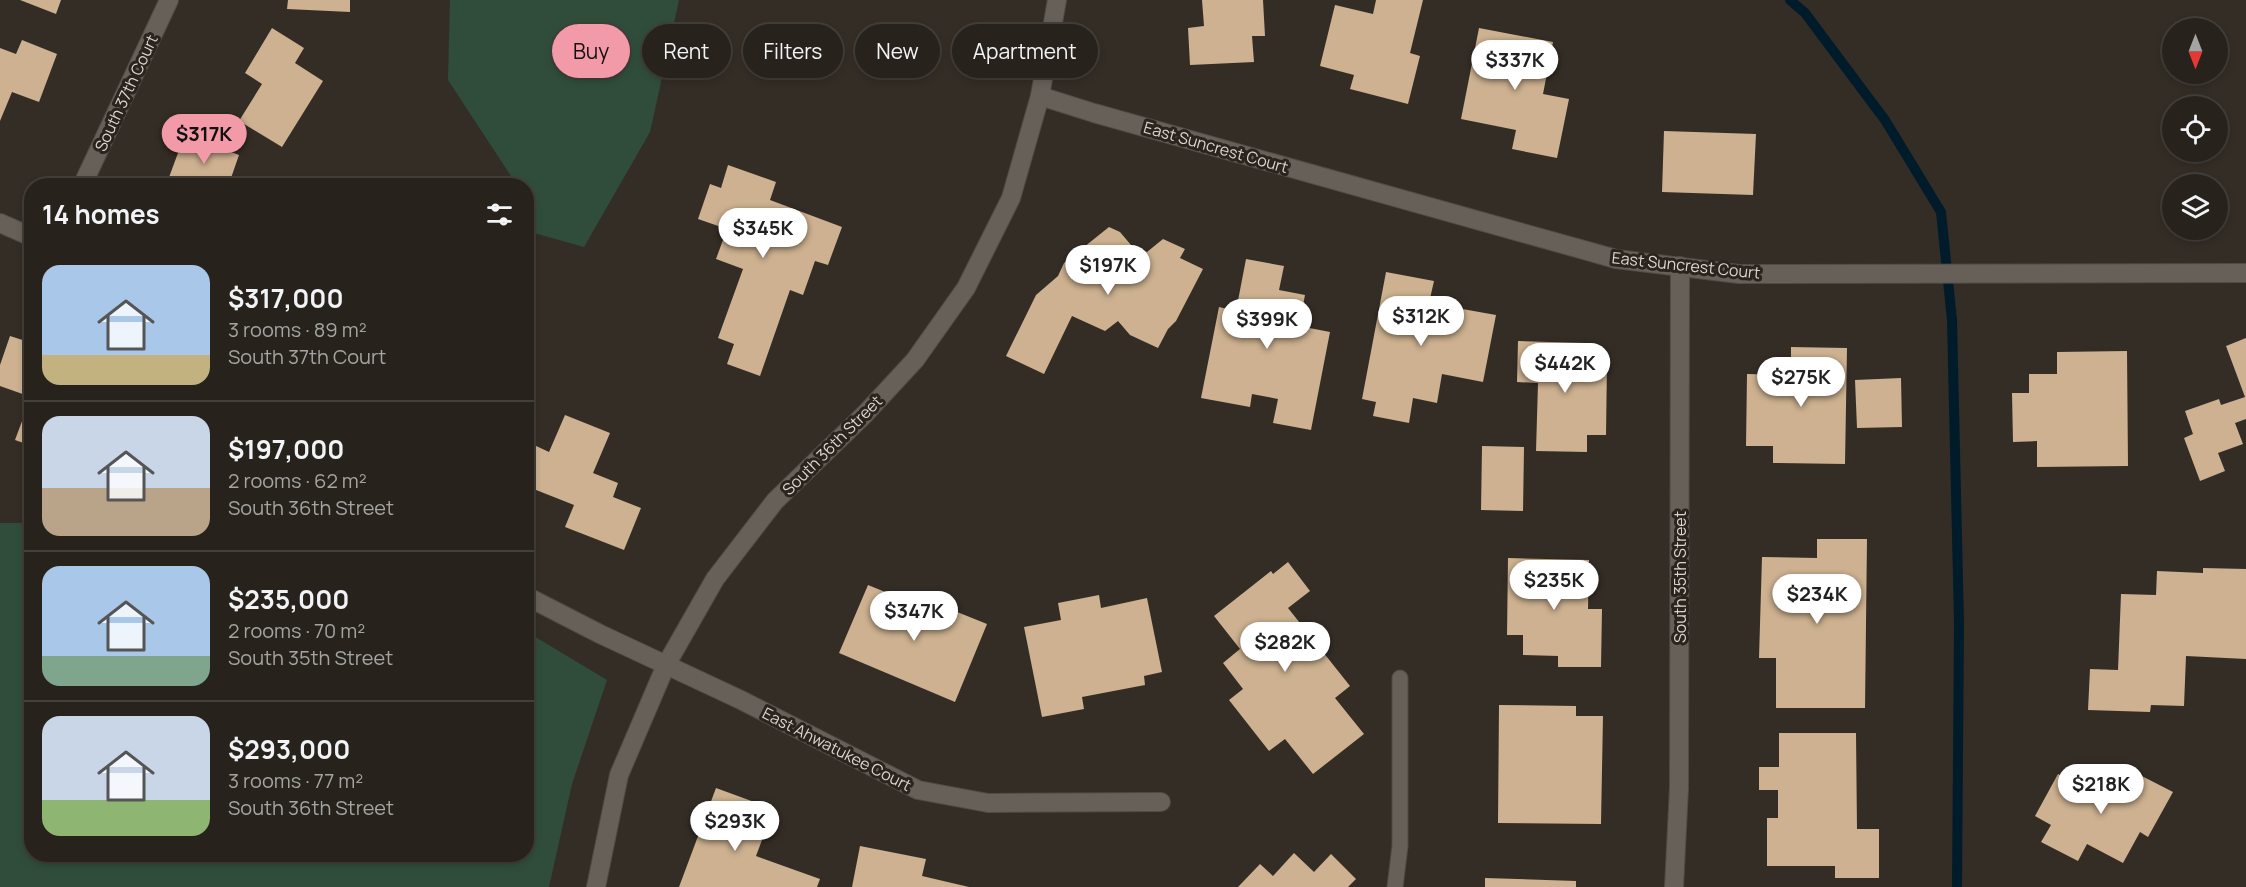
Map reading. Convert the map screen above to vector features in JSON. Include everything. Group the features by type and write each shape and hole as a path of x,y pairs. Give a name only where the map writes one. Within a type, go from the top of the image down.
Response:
{"street":[{"name":"South 37th Court","path":"86,178 169,0"},
{"name":"South 36th Street","path":"596,887 619,775 666,665 715,579 775,501 865,414 915,360 966,288 1011,198 1040,96 1057,0"},
{"name":"East Suncrest Court","path":"1040,96 1616,259 1739,274 2246,273"},
{"path":"0,223 24,234"},
{"name":"South 35th Street","path":"1674,887 1680,788 1680,266"},
{"name":"East Ahwatukee Court","path":"534,600 918,790 988,803 1161,802"}],"lane":[{"path":"1395,887 1400,846 1400,678"}],"green space":[{"path":"450,0 679,0 674,24 642,24 642,78 662,78 650,132 584,247 534,233 534,178 511,178 448,80"},
{"path":"0,523 24,523 24,862 534,862 534,636 607,680 572,784 549,887 0,887"}],"building":[{"path":"20,0 61,0 56,14"},
{"path":"288,0 350,0 350,12 287,9"},
{"path":"1202,0 1263,0 1265,36 1252,36 1254,62 1190,65 1188,28 1204,26"},
{"path":"1376,0 1423,0 1410,53 1420,56 1408,104 1350,89 1354,75 1320,66 1335,5 1373,14"},
{"path":"272,28 304,48 295,63 323,81 282,147 239,121 262,84 245,73"},
{"path":"1479,28 1553,42 1543,94 1569,99 1557,158 1512,149 1516,130 1461,119"},
{"path":"22,40 57,54 39,102 12,92 0,121 0,48 16,54"},
{"path":"1664,131 1756,134 1753,195 1662,192"},
{"path":"185,134 239,155 231,178 169,178"},
{"path":"728,165 776,182 770,200 842,227 828,265 815,261 803,295 790,290 760,376 727,364 734,344 718,338 743,269 716,259 727,229 698,219 710,184 721,188"},
{"path":"1109,227 1120,232 1131,245 1147,252 1163,239 1185,249 1180,258 1203,269 1176,321 1168,329 1158,348 1130,335 1118,321 1105,331 1072,316 1044,374 1006,356 1036,295 1058,276 1064,263"},
{"path":"1246,259 1284,266 1279,290 1305,295 1299,326 1330,332 1311,430 1273,423 1278,399 1252,394 1250,407 1201,398 1219,307 1236,311"},
{"path":"1386,272 1434,281 1429,303 1496,315 1483,382 1442,374 1437,403 1413,398 1409,423 1373,416 1376,402 1362,399"},
{"path":"10,336 24,340 24,395 0,386 0,365"},
{"path":"2246,338 2246,419 2235,423 2243,444 2218,453 2225,471 2200,481 2184,438 2193,434 2185,411 2219,399 2221,405 2245,397 2226,346"},
{"path":"1518,341 1585,343 1585,363 1607,363 1606,435 1587,435 1587,452 1536,451 1538,383 1517,382"},
{"path":"1791,347 1847,348 1845,464 1773,463 1773,446 1746,446 1747,374 1791,375"},
{"path":"2127,351 2128,466 2037,467 2037,441 2013,442 2012,393 2029,393 2029,374 2057,374 2057,352"},
{"path":"1901,378 1902,427 1857,428 1855,380"},
{"path":"565,415 610,433 593,473 618,483 613,497 641,508 624,550 565,527 574,505 534,489 534,445 549,452"},
{"path":"24,416 24,443 15,440"},
{"path":"1482,446 1524,447 1523,511 1481,510"},
{"path":"1817,539 1867,539 1865,708 1776,708 1776,658 1759,658 1762,557 1817,558"},
{"path":"1508,558 1589,560 1588,609 1602,609 1601,667 1558,667 1558,656 1523,655 1523,635 1507,635"},
{"path":"1288,562 1310,591 1288,608 1350,686 1335,698 1364,734 1313,774 1285,739 1269,751 1229,700 1243,689 1223,663 1240,649 1214,616 1271,571 1273,574"},
{"path":"2203,568 2246,569 2246,659 2186,656 2184,706 2151,705 2150,712 2088,710 2090,669 2118,670 2121,594 2156,595 2157,571 2203,573"},
{"path":"868,585 922,607 925,599 987,624 955,702 839,653"},
{"path":"1099,595 1101,608 1147,598 1162,672 1144,676 1145,685 1082,697 1084,709 1042,717 1024,627 1061,620 1058,603"},
{"path":"1499,705 1576,706 1576,716 1603,716 1601,824 1498,823"},
{"path":"1779,733 1856,733 1857,829 1879,829 1879,878 1835,878 1835,866 1767,866 1767,818 1778,818 1778,790 1759,790 1759,767 1779,767"},
{"path":"2136,773 2173,792 2148,837 2140,832 2123,863 2087,844 2078,861 2041,842 2051,825 2035,816 2058,774 2084,788 2091,774 2125,793"},
{"path":"716,788 757,803 745,834 762,840 756,856 820,879 817,887 679,887"},
{"path":"860,846 926,859 922,876 969,887 852,887"},
{"path":"1294,853 1314,872 1331,854 1356,879 1348,887 1238,887 1260,864 1273,876"},
{"path":"1485,878 1576,881 1576,887 1485,887"}],"waterway":[{"path":"1790,0 1805,13 1885,120 1941,212 1952,320 1959,623 1957,887"}]}
